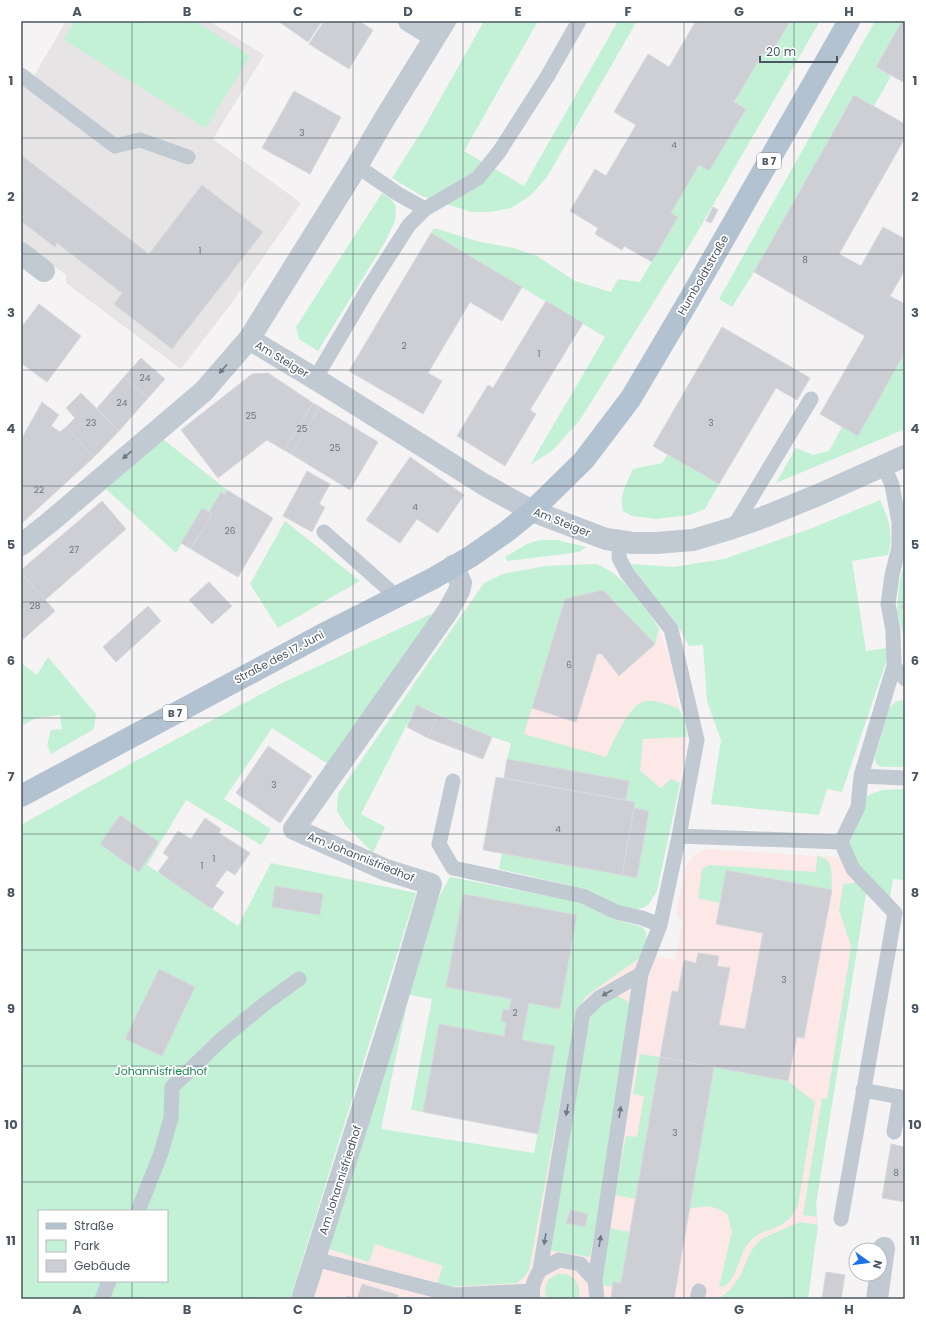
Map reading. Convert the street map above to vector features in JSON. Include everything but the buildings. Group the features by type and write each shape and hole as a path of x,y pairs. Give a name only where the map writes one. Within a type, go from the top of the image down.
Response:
{"main road":[{"name":"Humboldtstraße","path":"532,511 580,465 631,398 849,21"},
{"name":"Straße des 17. Juni","path":"21,796 288,652 397,597 470,557 506,532 532,511"}],"street":[{"path":"21,545 204,390 249,339 357,166 440,29 409,21"},
{"path":"21,253 44,271"},
{"name":"Am Steiger","path":"249,339 483,484 532,511 606,539 620,542 656,543 693,540 733,528 818,495 905,456"},
{"name":"Am Johannisfriedhof","path":"302,1299 398,996 431,884 386,870 294,829 448,610 459,591 461,583 453,566"},
{"path":"877,1299 879,1282"}],"lane":[{"path":"315,379 372,282 409,225 425,209 478,178 500,152 579,21"},
{"path":"21,75 115,146 140,140 188,157"},
{"path":"357,166 398,194 425,209"},
{"path":"733,528 812,399"},
{"path":"840,1218 895,913 853,869 841,842 858,807 861,776 894,666 893,630 888,604 892,575 899,547 899,522 892,485 884,466"},
{"path":"324,532 397,597"},
{"path":"596,1299 595,1280 640,974 660,925 697,740 671,629 627,573 619,558 620,542"},
{"path":"894,666 905,679"},
{"path":"861,776 905,778"},
{"path":"453,781 440,844 453,868 583,896 616,912 642,918 660,925"},
{"path":"679,836 841,842"},
{"path":"315,1259 454,1295 532,1295 534,1280 540,1270 583,1013 599,998 640,974"},
{"path":"138,1210 161,1153 171,1118 172,1087 223,1038 267,1002 299,979"},
{"path":"863,1090 902,1097 894,1132"},
{"path":"540,1270 559,1260 580,1264 595,1280"},
{"path":"102,1299 109,1282"}],"shaded area":[{"path":"66,21 209,21 264,55 213,139 301,203 230,305 181,369 66,283 66,275 21,241 21,66 34,76"},
{"path":"596,564 613,572 623,582 659,628 673,670 679,709 685,721 687,737 680,783 671,779 661,788 640,771 524,734 411,687 484,583 503,574 546,566"},
{"path":"707,849 846,858 866,894 816,1204 818,1225 808,1299 307,1299 323,1247 536,1230 575,1021 585,997 645,954 675,960 683,919 678,918 676,913 686,866 694,855"}],"green space":[{"path":"75,21 195,21 250,56 206,128 64,40"},
{"path":"484,21 538,21 464,151 524,186 618,21 637,21 547,177 530,196 511,208 490,212 471,212 422,196 392,178 425,126"},
{"path":"790,21 820,21 695,236 580,420 553,450 530,465 605,337 431,233 434,228 480,242 514,248 537,256 575,281 611,292 618,279 640,282 678,217 671,213 699,165 709,171 746,109 734,102 763,53 770,56"},
{"path":"875,21 902,21 876,67 891,76 874,106 854,95 754,272 732,307 719,299"},
{"path":"382,193 391,199 396,206 395,221 385,242 318,351 299,339 296,327"},
{"path":"905,352 905,429 776,483 796,448 813,455 829,451 842,427"},
{"path":"163,439 227,490 225,494 221,492 209,512 202,508 176,553 105,488"},
{"path":"668,454 719,484 705,509 689,515 656,519 632,516 623,511 623,495 633,469 662,463"},
{"path":"880,500 890,526 891,540 888,555 852,561 866,651 887,648 888,656 842,792 827,789 819,815 711,804 721,740 707,701 703,645 689,646 677,624 630,564 674,567 724,559 815,527"},
{"path":"285,521 360,581 278,628 250,584"},
{"path":"540,540 557,540 586,547 579,552 507,561 505,557 527,544"},
{"path":"905,561 905,604 901,606 905,615 905,640 897,612 899,584"},
{"path":"596,564 616,575 639,600 659,628 655,644 603,590 565,599 524,734 606,757 627,716 639,704 645,701 654,701 679,709 685,721 687,737 643,739 640,771 661,788 671,779 680,783 657,891 649,904 643,908 634,910 618,905 586,889 499,869 502,853 637,877 649,811 634,808 635,802 626,800 629,781 507,759 511,743 492,737 417,705 361,814 385,827 373,853 346,826 337,811 338,794 484,583 503,574 546,566"},
{"name":"Johannisfriedhof","path":"431,614 434,619 331,766 272,728 224,799 271,829 261,845 186,800 147,865 238,926 271,863 416,893 290,1299 21,1299 21,825 130,764 280,684"},
{"path":"48,657 96,714 94,729 51,754 47,745 51,730 62,729 60,715 36,718 21,726 21,663 37,675"},
{"path":"902,700 905,701 905,767 882,767 876,764 875,758 889,708 895,702"},
{"path":"905,789 905,880 893,879 890,898 866,894 816,1204 817,1217 803,1215 822,1098 827,1099 851,946 839,911 843,884 854,883 858,868 846,858 851,834 866,796 882,790"},
{"path":"817,856 823,857 827,860 831,868 832,890 726,870 720,903 698,898 702,869 710,865 816,872"},
{"path":"450,877 579,902 613,919 642,927 646,932 647,941 645,954 585,997 575,1021 529,1270 517,1283 445,1287 437,1284 443,1266 375,1244 369,1262 323,1247 407,1004 381,1129 534,1153 554,1046 522,1040 529,1003 560,1009 577,916 463,894 446,987 511,999 509,1010 503,1009 501,1021 506,1022 504,1036 439,1024 423,1112 411,1110 432,999 405,994 439,897"},
{"path":"613,995 626,1000 630,1006 632,1020 590,1257 547,1250 590,1019 595,1006"},
{"path":"640,1054 660,1057 636,1199 615,1195 626,1136 637,1137 644,1096 633,1094"},
{"path":"714,1067 788,1081 815,1102 798,1206 792,1216 784,1223 760,1234 749,1242 729,1283 719,1287 732,1232 728,1215 719,1209 710,1207 689,1209"},
{"path":"800,1222 818,1225 808,1299 719,1299 731,1289 740,1276 751,1251 761,1239"},
{"path":"610,1228 630,1232 621,1283 613,1287 599,1285"},
{"path":"558,1274 568,1275 576,1280 579,1289 578,1299 547,1299 545,1291 546,1284 551,1278"}]}
